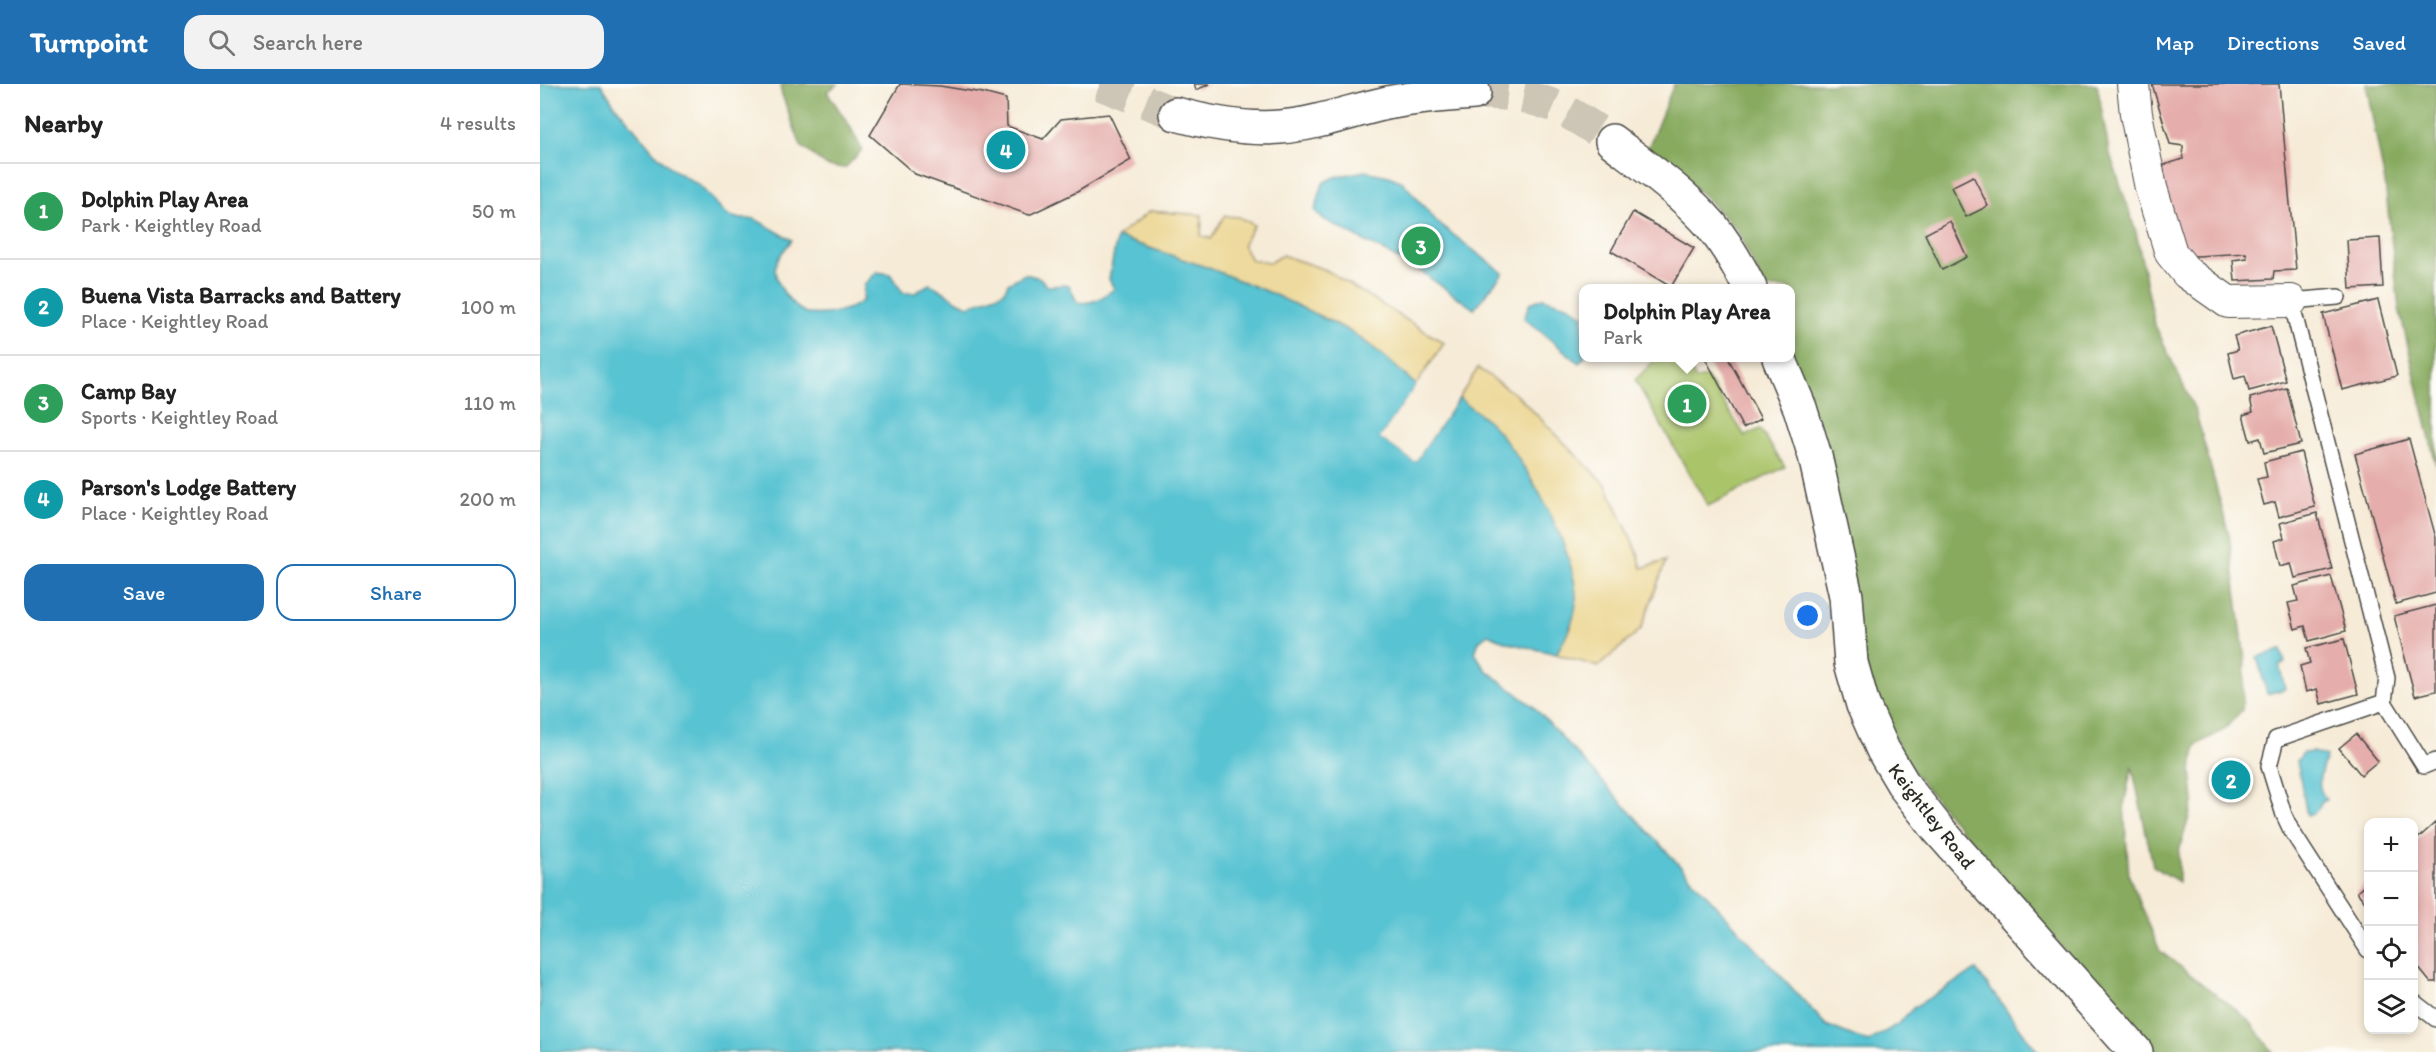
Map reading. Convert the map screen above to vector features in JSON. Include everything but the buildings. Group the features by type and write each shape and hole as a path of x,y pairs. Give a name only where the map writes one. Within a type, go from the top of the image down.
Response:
{"main road":[{"path":"1176,114 1201,121 1252,128 1280,127 1334,118 1406,99 1474,93"},
{"path":"1612,141 1655,174 1710,225 1738,264 1748,284"},
{"name":"Keightley Road","path":"1781,362 1800,408 1815,456 1846,596 1851,663 1863,705 1882,750 1905,787 1937,828 2136,1052"}],"street":[{"path":"2133,84 2136,114 2151,188 2171,253 2187,273 2228,302 2291,301"}],"lane":[{"path":"2338,297 2291,301 2387,678 2384,702 2424,766 2436,761"},
{"path":"2364,944 2292,830 2284,815 2269,766 2276,739 2384,702"},
{"path":"2418,1005 2436,1019"}],"green space":[{"path":"781,84 838,84 827,92 850,126 862,150 845,168 827,166 801,146 781,92"},
{"path":"1674,84 2097,84 2109,151 2136,232 2155,325 2195,410 2229,534 2245,660 2242,710 2224,730 2196,745 2191,771 2194,800 2179,851 2179,882 2153,866 2132,766 2124,805 2129,876 2160,951 2248,1019 2273,1052 2157,1052 2065,952 1905,761 1869,679 1794,362 1795,284 1763,284 1737,230 1706,198 1648,148"},
{"path":"2366,84 2436,84 2436,465 2399,308 2385,183"},
{"path":"1653,362 1686,362 1696,379 1707,377 1745,436 1760,429 1785,467 1708,506 1635,380"}],"sand":[{"path":"1150,211 1202,215 1201,236 1211,239 1224,216 1239,217 1254,225 1243,244 1251,260 1269,263 1282,255 1326,270 1444,343 1416,385 1368,344 1333,322 1234,278 1117,237"},
{"path":"1478,368 1519,397 1606,485 1637,551 1642,568 1666,561 1641,629 1598,667 1556,654 1571,628 1571,567 1560,535 1535,485 1513,451 1459,398"}],"water":[{"path":"540,84 601,84 614,104 653,151 672,169 699,185 727,215 740,219 755,219 792,240 777,261 775,271 785,294 804,312 823,314 853,307 863,300 864,285 877,272 890,274 903,293 915,293 929,284 969,306 1004,292 1008,283 1025,274 1040,278 1047,286 1069,285 1077,302 1092,302 1114,289 1109,279 1117,237 1209,268 1273,294 1351,332 1385,357 1416,385 1380,438 1415,462 1459,398 1488,421 1517,456 1559,533 1575,582 1576,603 1573,617 1556,654 1509,643 1488,634 1479,641 1475,653 1485,669 1534,707 1826,1025 1868,1042 1898,1024 1914,1007 1976,970 2038,1052 540,1052"},
{"path":"1365,171 1389,176 1403,182 1438,223 1503,273 1474,309 1417,269 1323,219 1315,211 1323,183 1335,177"},
{"path":"1543,298 1570,306 1579,313 1579,363 1524,318 1530,303"},
{"path":"2281,650 2285,663 2279,665 2285,689 2267,694 2257,657"},
{"path":"2313,752 2326,757 2320,774 2320,784 2326,800 2316,811 2307,815 2297,761 2303,753"}],"pier":[{"path":"1418,382 1418,386 1384,437 1414,458 1456,397 1460,395 1415,462 1380,438"}],"tunnel":[{"path":"1100,84 1176,114"},
{"path":"1474,93 1515,95 1548,104 1578,118 1612,141"}],"place":[{"name":"Parson's Lodge Battery","path":"1006,150"},
{"name":"Camp Bay","path":"1421,246"},
{"name":"Dolphin Play Area","path":"1687,404"},
{"name":"Buena Vista Barracks and Battery","path":"2231,780"}]}
